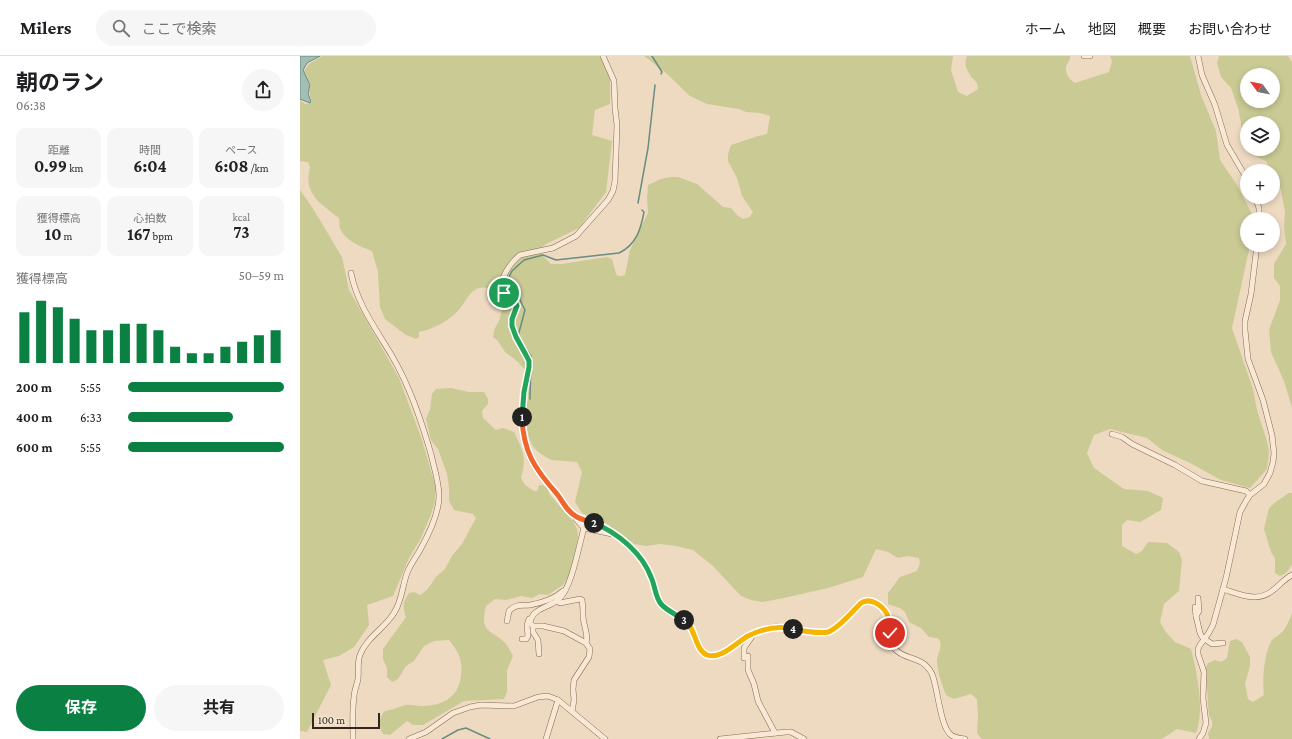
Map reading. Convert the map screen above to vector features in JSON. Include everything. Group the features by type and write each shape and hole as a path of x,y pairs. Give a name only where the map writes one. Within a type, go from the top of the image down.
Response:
{"street":[{"path":"603,56 614,81 617,125 615,182 613,191 608,200 576,236 553,248 526,253 517,257 508,269 500,285 501,290 515,301 517,306 512,319 512,326 516,337 529,361 524,392 522,431 526,447 540,474 571,513 578,518 607,528 626,543 642,562 651,577 660,604 686,621 692,629 701,650 706,654 718,655 753,634 773,628 779,627 804,631 829,632 863,602 870,600 872,601 886,613 891,640 895,648 900,653 921,662 929,669 936,687 940,710 948,733 953,737 965,739"},
{"path":"1084,56 1090,56"},
{"path":"1198,56 1202,75 1215,104 1222,132 1240,167"},
{"path":"1201,739 1205,729 1206,720 1203,698 1204,672 1198,654 1198,649 1211,630 1223,589 1240,512 1250,495 1264,484 1270,473 1273,462 1274,453 1268,415 1248,359 1245,330 1245,321 1252,294 1256,252"},
{"path":"351,273 354,288 363,309 399,370 413,399 432,461 439,495 438,507 433,522 420,550 406,574 397,609 392,617 366,644 360,655 353,707 353,739"},
{"path":"1112,434 1122,437 1136,446 1149,451 1202,481 1246,491 1250,495"},
{"path":"571,513 572,517 584,528 616,535"},
{"path":"522,639 526,639 528,636 527,625 529,619 536,612 557,601 566,589 584,528"},
{"path":"1223,589 1250,597 1258,597 1266,595 1292,575"},
{"path":"507,621 509,611 516,605 530,605 552,598 559,595 566,589"},
{"path":"1196,616 1200,611 1198,598"},
{"path":"557,601 560,603 582,600 584,607 583,617 588,639 586,643"},
{"path":"1195,607 1200,633 1204,639 1212,644 1223,643"},
{"path":"532,616 530,623 533,626 533,632 538,640 539,654"},
{"path":"533,626 543,626 560,630 586,643 590,649 590,654 574,680 574,700 572,711"},
{"path":"753,634 744,648 744,658 748,656 748,670 754,684 758,701 775,733"},
{"path":"409,739 426,732 453,713 470,707 481,705 514,706 543,696 552,696 605,739"},
{"path":"546,739 558,700"},
{"path":"720,739 791,732 804,739"}],"green space":[{"path":"322,56 600,56 610,75 610,104 595,110 592,135 612,141 606,192 579,228 546,244 540,249 543,256 551,264 562,264 607,257 612,259 616,274 618,276 622,276 625,275 630,250 648,213 648,185 661,179 678,177 697,184 723,207 731,208 743,219 750,217 753,212 742,196 737,178 728,161 728,154 731,145 767,134 770,116 707,104 690,96 666,73 644,56 953,56 951,70 958,92 967,96 978,89 977,83 969,74 966,67 965,63 967,56 1070,56 1070,60 1066,66 1066,73 1075,83 1109,72 1112,61 1110,56 1190,56 1201,95 1216,131 1220,160 1240,191 1240,204 1247,204 1251,212 1240,212 1240,252 1248,252 1232,328 1253,389 1257,410 1267,441 1269,453 1267,469 1250,488 1221,480 1162,450 1147,438 1110,429 1094,435 1087,453 1094,468 1124,489 1148,491 1163,498 1161,510 1140,522 1127,520 1122,525 1122,546 1136,554 1142,551 1148,542 1167,543 1179,552 1182,560 1179,591 1164,604 1160,622 1165,631 1175,642 1191,649 1198,680 1200,702 1199,723 1196,733 1177,729 1162,739 982,739 977,733 977,699 971,694 954,699 946,695 937,664 941,645 940,641 936,638 929,637 921,628 909,622 905,612 900,608 888,604 888,593 900,577 917,571 920,563 919,558 908,556 898,558 888,552 876,549 863,577 828,588 762,602 741,596 713,566 693,550 660,544 647,546 634,544 607,524 582,513 575,502 582,472 577,462 549,459 534,447 529,439 526,418 530,376 518,362 505,352 498,341 493,337 494,330 499,321 502,310 492,301 492,289 478,288 470,295 455,314 438,325 419,332 419,337 416,339 406,335 385,319 380,307 378,272 372,251 358,245 345,236 340,228 339,218 325,208 311,191 308,176 310,167 308,162 300,161 300,100 305,104 312,103 309,91 311,85 304,71 309,64"},
{"path":"1219,56 1288,56 1292,62 1292,408 1284,381 1271,352 1269,330 1280,300 1280,286 1274,278 1274,264 1286,244 1284,225 1285,212 1280,188 1280,164 1268,164 1266,161 1255,156 1280,156 1280,116 1240,116 1240,118 1231,88 1221,77 1217,63"},
{"path":"300,190 342,257 349,290 399,378 422,440 436,488 434,505 430,517 421,538 409,558 393,596 367,605 369,625 354,647 339,656 323,660 331,685 307,732 300,731"},
{"path":"451,388 469,392 484,392 488,399 488,404 482,411 483,418 496,430 503,428 514,432 520,444 524,459 521,478 525,485 534,491 537,491 539,485 543,485 547,488 550,495 573,521 577,529 578,537 573,562 568,577 563,585 548,595 540,594 532,598 521,596 506,600 495,599 486,606 484,614 485,625 508,646 513,656 507,670 507,692 504,699 464,701 423,725 413,725 407,721 390,735 383,734 380,722 381,716 385,711 404,705 428,706 442,703 452,696 459,684 461,676 460,657 449,640 434,641 424,646 414,661 406,666 398,679 392,682 387,677 387,668 383,659 383,649 406,617 404,610 405,599 409,593 414,592 420,595 427,590 436,577 445,569 452,556 462,544 476,518 473,514 454,510 449,501 447,474 438,449 431,440 426,419 430,409 432,394 436,389"},
{"path":"1289,493 1292,493 1292,565 1286,573 1280,576 1275,573 1275,558 1271,552 1264,529 1269,508"},
{"path":"1292,613 1292,739 1209,739 1208,733 1212,727 1212,721 1209,715 1208,704 1206,667 1208,663 1215,660 1221,662 1227,658 1230,641 1236,639 1242,642 1250,657 1250,666 1245,684 1248,699 1253,702 1264,695 1264,667 1269,645 1273,639 1284,630"}],"shaded area":[{"path":"300,56 320,56 307,63 303,70 310,85 308,93 310,103 300,99"}],"waterway":[{"path":"652,56 662,72 661,74"},
{"path":"638,203 648,148 655,85"},
{"path":"530,399 531,356 518,336 525,310 520,300 509,294 505,285 512,271 524,260 543,255 556,260 619,253 630,246 637,236 643,218 644,212 642,210"},
{"path":"442,739 458,730 466,728 490,739"}],"route":[{"path":"504,293 515,301 517,306 512,319 512,326 516,337 529,361 524,392 522,431 526,447 532,460 546,483 571,513 578,518 607,528 632,549 651,577 660,604 686,621 692,629 701,650 712,656 718,655 725,652 746,637 763,630 779,627 804,631 829,632 866,600 872,601 886,613 890,633"}]}
